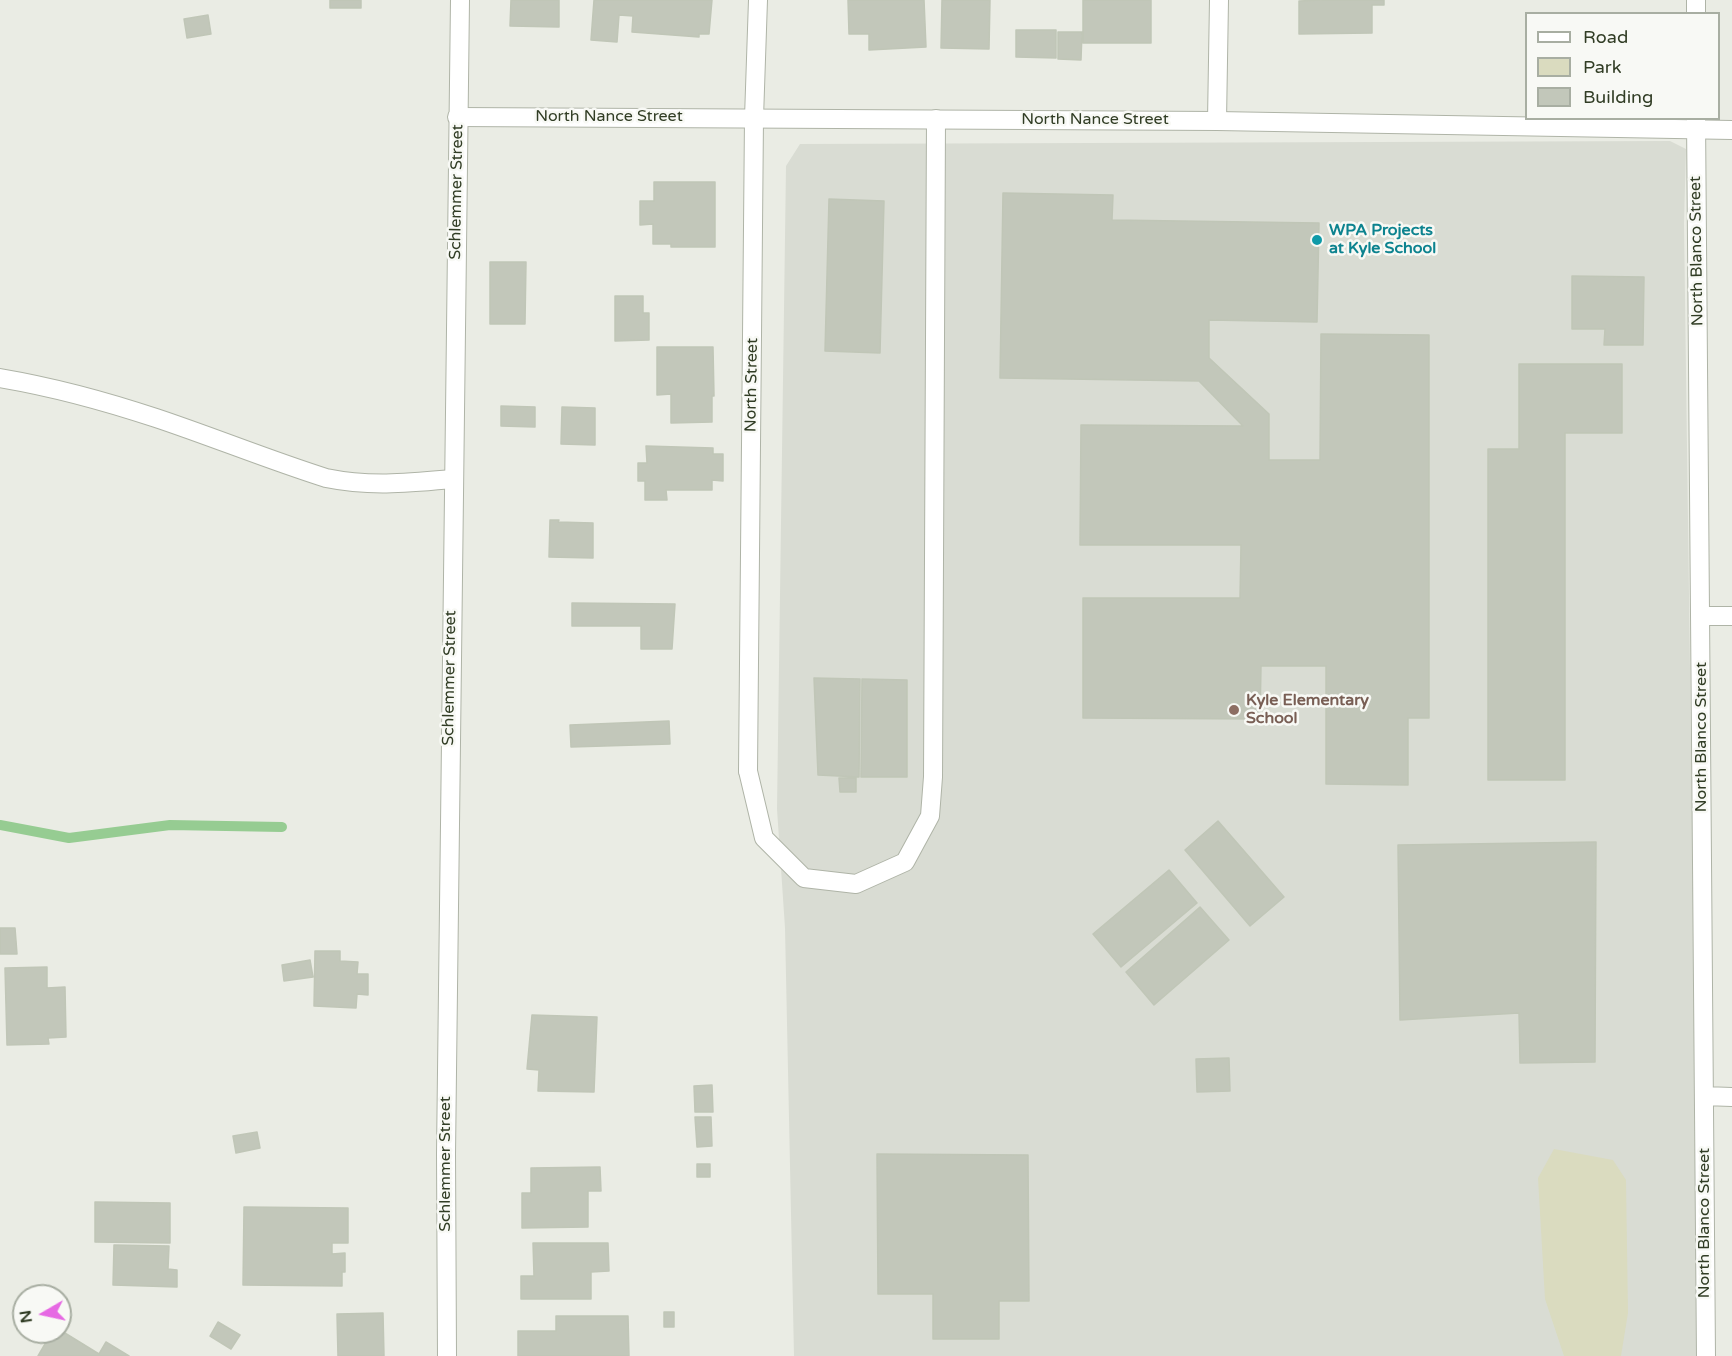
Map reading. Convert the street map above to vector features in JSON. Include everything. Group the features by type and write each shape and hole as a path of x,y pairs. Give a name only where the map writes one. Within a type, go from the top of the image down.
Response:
{"street":[{"name":"Schlemmer Street","path":"447,1356 446,1153 459,0"},
{"name":"North Street","path":"758,0 754,118 748,771 764,838 804,878 856,884 905,862 930,816 933,777 936,119"},
{"path":"1217,121 1219,0"},
{"name":"North Nance Street","path":"458,117 1696,124 1732,129"},
{"name":"North Blanco Street","path":"1696,124 1706,1356"},
{"path":"0,378 32,383 113,404 326,478 380,485 453,478"},
{"path":"1701,616 1732,616"},
{"path":"1704,1096 1732,1097"}],"shaded area":[{"name":"Kyle Elementary School","path":"1670,141 1686,149 1684,223 1695,1041 1694,1118 1701,1356 794,1356 785,928 777,809 786,166 800,144"}],"green space":[{"path":"1554,1149 1613,1160 1626,1180 1628,1313 1621,1356 1564,1356 1545,1299 1538,1178"}],"building":[{"path":"330,0 361,0 361,8 330,8"},
{"path":"511,0 559,0 559,27 510,26"},
{"path":"594,0 712,0 709,34 699,34 699,37 632,32 633,16 619,15 617,42 591,40"},
{"path":"848,0 924,0 926,47 869,50 869,34 849,34"},
{"path":"942,0 990,0 989,49 941,48"},
{"path":"1083,0 1151,0 1151,43 1083,43"},
{"path":"1384,0 1384,5 1372,5 1372,33 1299,34 1299,1"},
{"path":"208,15 211,34 187,38 184,19"},
{"path":"1016,30 1056,30 1056,58 1016,57"},
{"path":"1058,32 1082,32 1081,60 1058,59"},
{"path":"654,182 715,182 715,247 671,247 671,244 653,244 653,224 640,225 640,201 654,201"},
{"path":"1003,193 1113,195 1112,220 1319,223 1317,322 1209,320 1209,358 1269,414 1269,460 1320,460 1321,334 1429,335 1429,718 1408,718 1408,785 1326,784 1326,666 1261,666 1260,719 1083,718 1083,598 1240,598 1241,545 1080,545 1081,425 1243,426 1199,381 1000,378"},
{"path":"829,199 884,201 880,353 825,351"},
{"path":"490,262 526,262 525,324 490,324"},
{"path":"1572,276 1644,277 1643,345 1604,345 1605,329 1572,329"},
{"path":"615,296 643,296 643,313 649,313 649,340 615,341"},
{"path":"657,347 713,347 712,422 671,423 671,394 657,395"},
{"path":"1519,364 1622,364 1622,433 1565,433 1565,780 1488,780 1488,449 1519,449"},
{"path":"501,406 535,407 535,427 501,426"},
{"path":"562,407 595,408 595,445 561,444"},
{"path":"646,446 713,448 713,454 723,454 723,481 712,480 712,490 666,490 667,500 645,500 645,481 638,481 638,463 647,463"},
{"path":"550,520 593,523 593,558 549,557"},
{"path":"572,603 675,604 672,649 641,649 641,626 572,626"},
{"path":"814,678 860,679 859,777 818,775"},
{"path":"862,679 907,680 907,777 861,777"},
{"path":"669,721 670,744 571,747 570,725"},
{"path":"839,778 856,778 856,792 840,792"},
{"path":"1218,821 1284,897 1250,926 1185,850"},
{"path":"1596,842 1595,1062 1520,1063 1519,1013 1400,1020 1398,845"},
{"path":"1169,870 1197,903 1121,967 1093,934"},
{"path":"1200,907 1229,940 1154,1005 1126,972"},
{"path":"0,928 15,928 17,954 0,954"},
{"path":"315,951 340,951 340,961 358,962 357,974 368,974 368,995 357,994 356,1008 314,1006"},
{"path":"310,960 313,977 284,981 282,965"},
{"path":"47,967 47,988 65,987 66,1037 48,1038 49,1044 7,1045 5,968"},
{"path":"532,1015 597,1017 594,1092 538,1091 539,1070 527,1069"},
{"path":"1229,1058 1230,1091 1197,1092 1196,1059"},
{"path":"712,1085 713,1112 695,1112 694,1086"},
{"path":"695,1117 711,1117 712,1146 697,1147"},
{"path":"257,1132 260,1148 236,1153 233,1136"},
{"path":"877,1154 1028,1155 1029,1301 999,1301 999,1339 933,1339 933,1294 878,1294"},
{"path":"697,1164 710,1164 710,1177 697,1177"},
{"path":"600,1167 601,1191 588,1191 588,1227 522,1228 522,1193 531,1193 531,1168"},
{"path":"95,1202 170,1203 170,1243 95,1242"},
{"path":"244,1207 348,1208 348,1243 332,1243 332,1254 345,1253 342,1286 243,1285"},
{"path":"533,1243 608,1243 609,1271 591,1272 591,1299 521,1299 521,1276 534,1276"},
{"path":"114,1245 169,1246 168,1269 177,1270 177,1287 113,1285"},
{"path":"664,1312 674,1312 674,1327 664,1327"},
{"path":"383,1313 384,1356 338,1356 337,1314"},
{"path":"556,1316 628,1316 629,1356 518,1356 518,1331 556,1331"},
{"path":"218,1322 240,1335 231,1349 210,1336"},
{"path":"72,1337 99,1354 106,1342 129,1356 38,1356 45,1344 72,1344"}],"waterway":[{"path":"0,825 69,838 170,825 282,827"}],"place":[{"name":"WPA Projects at Kyle School","path":"1317,240"},
{"name":"Kyle Elementary School","path":"1234,710"}]}
